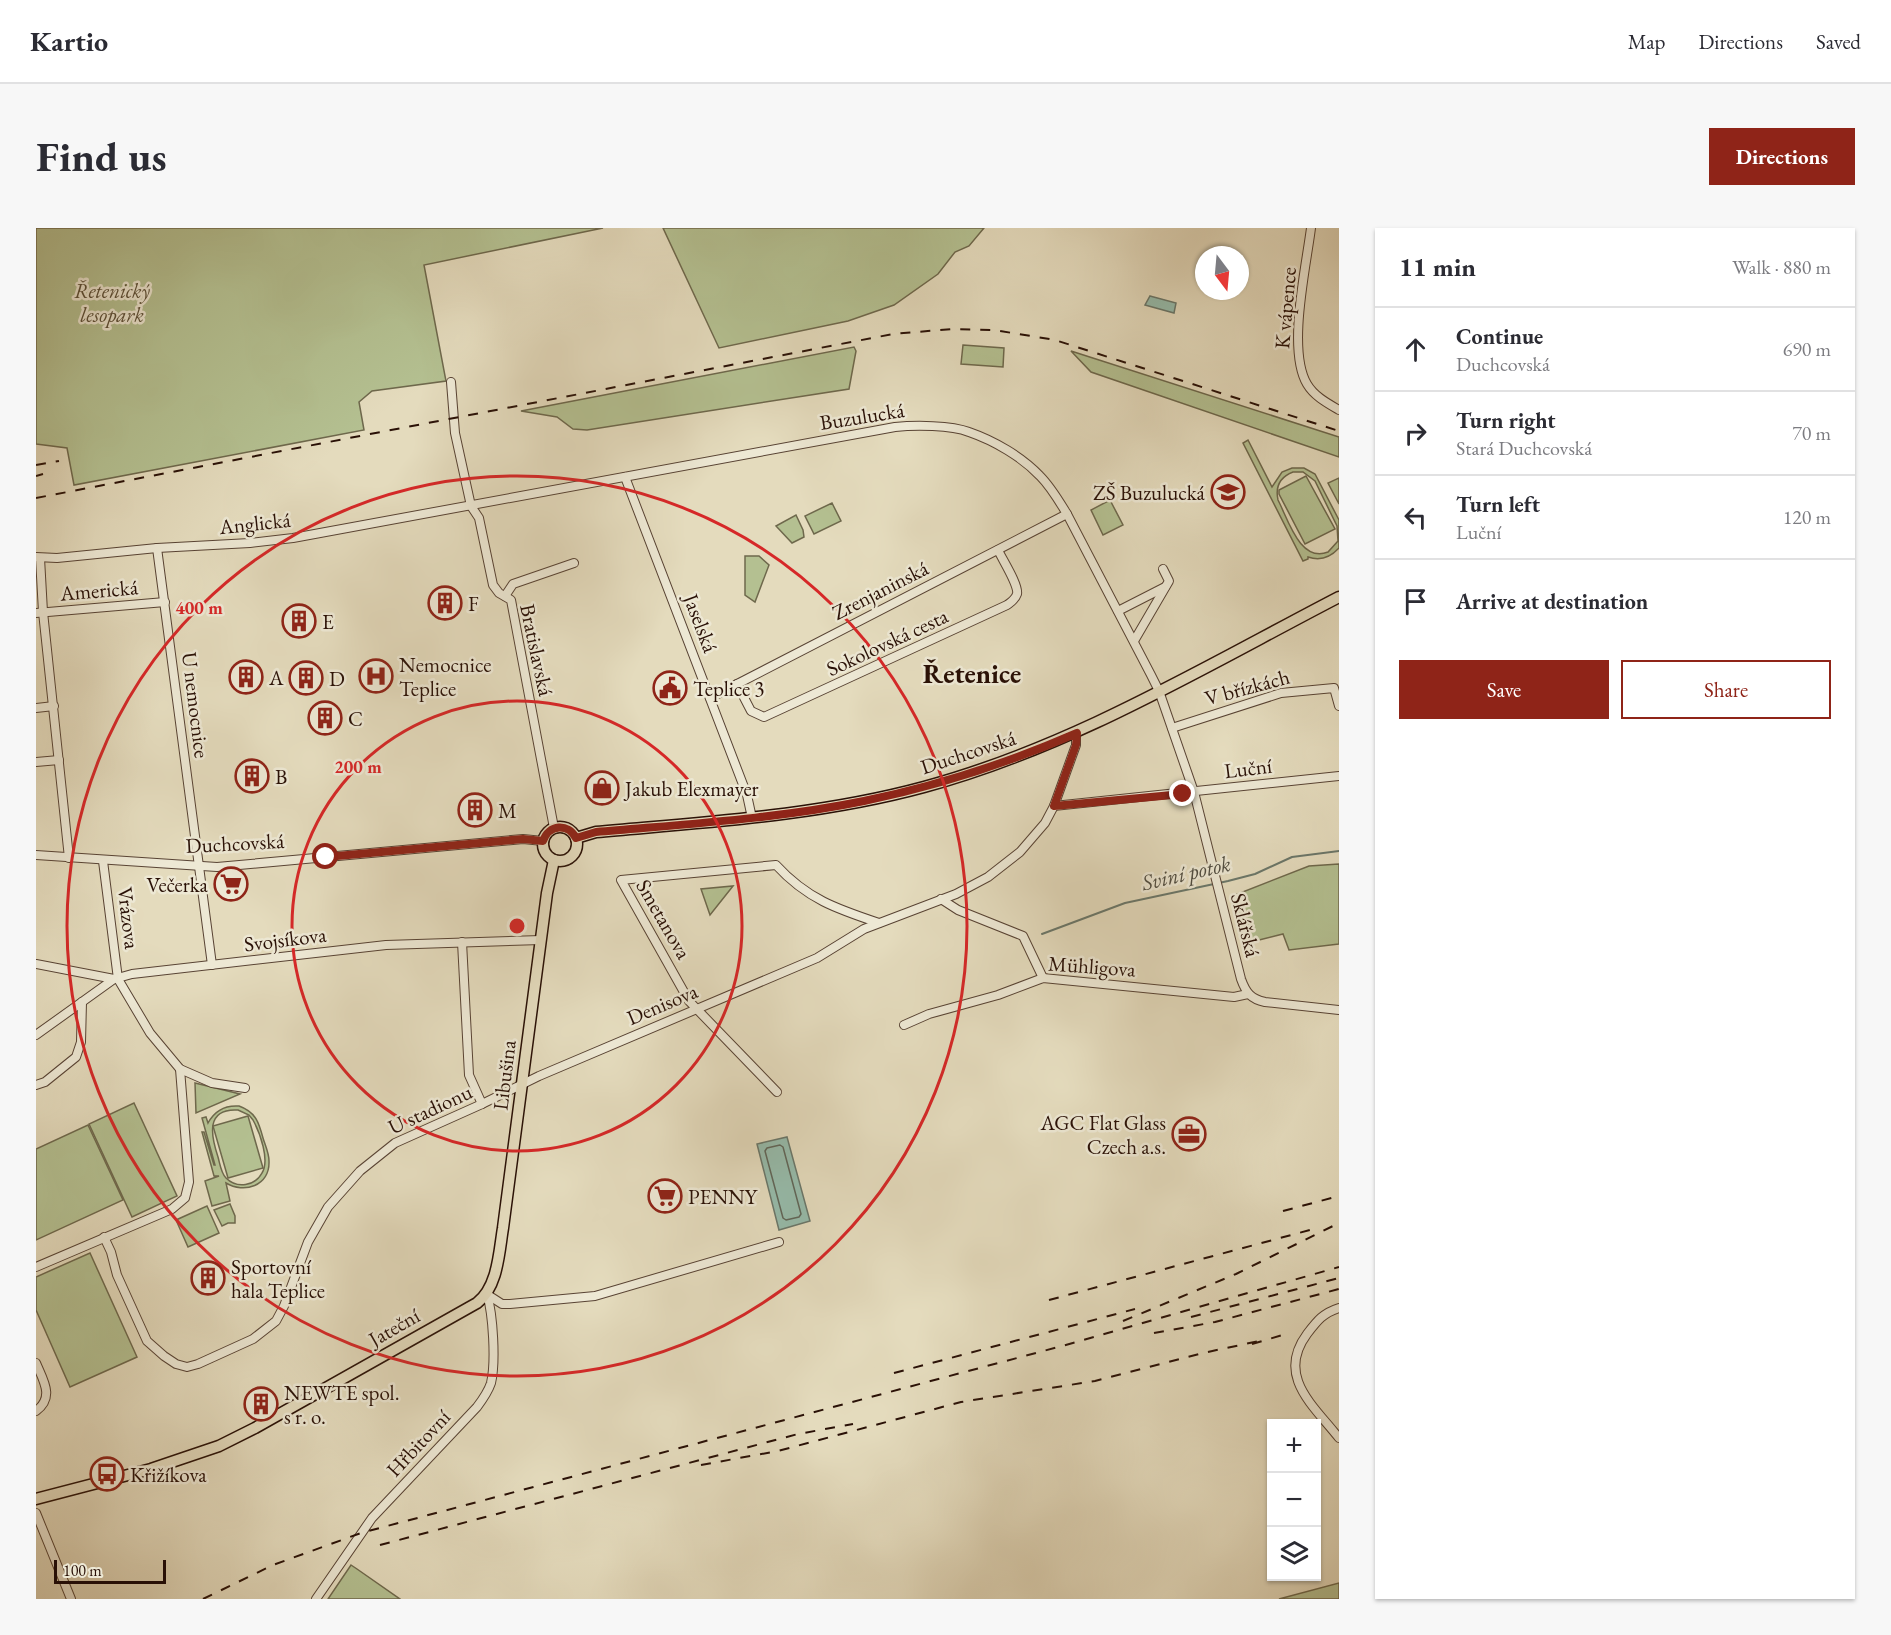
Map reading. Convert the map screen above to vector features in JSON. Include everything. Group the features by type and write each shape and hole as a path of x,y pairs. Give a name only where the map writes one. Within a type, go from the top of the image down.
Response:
{"main road":[{"name":"Duchcovská","path":"576,838 596,832 752,818 835,806 922,788 1001,762 1077,733 1339,597"},
{"path":"554,828 570,830 576,838 577,846 573,855 562,861 554,860 544,851 543,841 549,831 554,828"},
{"name":"Libušina","path":"487,1294 503,1228 548,885 554,860"},
{"name":"Jateční","path":"36,1500 151,1469 219,1446 333,1385 477,1303 487,1294"}],"street":[{"name":"K vápence","path":"1311,228 1298,333 1299,363 1307,384 1315,394 1339,410"},
{"name":"Bratislavská","path":"451,382 455,433 471,506 479,518 493,585 499,593 511,600 548,808 554,828"},
{"name":"Buzulucká","path":"471,506 895,427 915,425 968,431 1010,451 1040,475 1067,514 1159,691"},
{"name":"Jaselská","path":"625,477 747,795 752,818"},
{"name":"Anglická","path":"38,558 293,538 471,506"},
{"name":"Zrenjaninská","path":"710,698 1067,514"},
{"name":"U nemocnice","path":"157,548 212,964"},
{"name":"Sokolovská cesta","path":"737,684 751,711 764,717 1007,605 1017,595 1016,588 998,550"},
{"path":"38,558 40,613 54,706 69,858"},
{"path":"505,596 513,584 574,563"},
{"path":"1134,641 1169,581 1163,569"},
{"path":"1118,611 1166,587"},
{"name":"Americká","path":"40,613 165,602"},
{"name":"V břízkách","path":"1172,728 1281,693 1336,688 1339,706"},
{"name":"Sklářská","path":"1159,691 1194,792 1241,979 1248,994"},
{"path":"36,708 54,706"},
{"name":"Denisova","path":"522,1084 817,958 864,929 941,900 988,877 1020,852 1045,823 1054,806 1076,745 1077,733"},
{"path":"36,762 59,760"},
{"name":"Luční","path":"1054,806 1339,776"},
{"name":"Duchcovská","path":"36,855 199,867 523,839 543,841"},
{"name":"Vrázova","path":"103,861 116,979"},
{"name":"Smetanova","path":"777,1092 689,1001 621,880 776,865 808,894 850,914 879,923"},
{"path":"941,900 958,910 1019,933 1025,939 1042,978"},
{"name":"Svojsíkova","path":"36,964 116,979 132,974 386,945 541,940"},
{"name":"Libušina","path":"462,942 469,1075 482,1104"},
{"name":"Mühligova","path":"904,1025 929,1014 998,995 1042,978 1242,997 1248,994 1254,999 1265,1002 1339,1010"},
{"path":"36,1035 116,979 150,1033 180,1069 212,1083 245,1088"},
{"path":"36,1085 45,1082 76,1057 81,1042 82,1002"},
{"path":"36,1267 133,1227 172,1209 186,1198 189,1182 180,1069"},
{"name":"U stadionu","path":"104,1238 110,1248 117,1275 147,1341 176,1364 187,1367 198,1364 253,1339 276,1321 308,1242 328,1207 360,1171 395,1143 522,1084"},
{"path":"487,1294 502,1304 595,1296 779,1242"},
{"name":"Hřbitovní","path":"316,1599 372,1518 487,1394 493,1359 492,1318 487,1294"},
{"path":"1339,1308 1319,1318 1298,1348 1294,1369 1300,1388 1339,1438"},
{"path":"36,1363 47,1388 46,1400 36,1411"},
{"path":"36,1513 71,1599"}],"green space":[{"name":"Řetenický lesopark","path":"36,228 603,228 424,265 446,381 372,391 359,402 364,430 74,485 67,448 36,444"},
{"path":"663,228 984,228 969,246 955,252 938,274 894,305 848,321 719,348"},
{"path":"963,345 1004,348 1003,367 961,364"},
{"path":"854,347 856,351 849,389 587,430 573,429 557,417 521,411"},
{"path":"1071,351 1339,437 1339,457 1091,372"},
{"path":"1248,440 1272,487 1282,472 1292,468 1304,468 1315,474 1339,520 1339,548 1336,551 1325,558 1308,557 1303,561 1243,443","holes":["1293,472 1303,472 1315,481 1337,526 1338,541 1328,552 1318,554 1303,545 1296,537 1278,500 1277,490 1282,479"]},
{"path":"1306,476 1335,529 1305,544 1279,490"},
{"path":"1339,478 1339,504 1328,483"},
{"path":"1110,500 1123,525 1103,535 1091,510"},
{"path":"832,503 841,521 814,534 805,516"},
{"path":"796,515 804,537 792,543 776,526"},
{"path":"745,556 759,556 769,565 755,602 745,595"},
{"path":"1339,864 1339,944 1289,950 1283,934 1243,944 1230,897 1309,866"},
{"path":"733,886 710,915 701,889"},
{"path":"195,1083 240,1094 196,1113"},
{"path":"134,1103 177,1196 132,1217 89,1124"},
{"path":"234,1106 245,1108 256,1119 268,1152 268,1170 261,1182 255,1186 240,1188 226,1183 230,1201 212,1206 205,1181 219,1176 214,1176 202,1132 204,1132 215,1165 202,1118 206,1117 208,1123 217,1112","holes":["238,1110 249,1115 261,1139 265,1161 262,1173 255,1181 240,1185 230,1181 223,1174 214,1141 213,1125 215,1118 227,1111"]},
{"path":"248,1116 263,1168 228,1178 213,1126"},
{"path":"88,1125 123,1200 36,1240 36,1149"},
{"path":"230,1204 235,1223 222,1226 214,1210"},
{"path":"207,1206 219,1233 188,1247 176,1220"},
{"path":"90,1253 137,1357 70,1387 36,1310 36,1277"},
{"path":"351,1565 357,1569 400,1599 328,1599"},
{"path":"1339,1583 1339,1599 1279,1599"}],"water":[{"path":"1150,296 1176,303 1174,313 1145,305"},
{"path":"787,1137 810,1221 779,1230 757,1144"}],"waterway":[{"name":"Sviní potok","path":"1042,934 1125,903 1255,874 1292,857 1339,851"}],"railway":[{"path":"36,498 893,334 952,329 994,330 1055,340 1339,431"},
{"path":"36,465 59,461"},
{"path":"36,476 43,474"},
{"path":"1283,1211 1339,1196"},
{"path":"1123,1321 1236,1274 1339,1223"},
{"path":"1049,1300 1310,1230"},
{"path":"203,1599 273,1565 361,1533 1062,1346 1339,1267"},
{"path":"1191,1317 1339,1278"},
{"path":"1154,1333 1215,1322 1339,1289"},
{"path":"894,1373 1135,1309"},
{"path":"1252,1344 1286,1334"},
{"path":"701,1465 778,1451 961,1402 1095,1381 1259,1341"},
{"path":"380,1545 798,1434 853,1424"}],"place":[{"name":"ZŠ Buzulucká","path":"1228,492"},
{"name":"F","path":"445,603"},
{"name":"E","path":"299,621"},
{"name":"Nemocnice Teplice","path":"376,676"},
{"name":"A","path":"246,677"},
{"name":"D","path":"306,678"},
{"name":"Teplice 3","path":"670,688"},
{"name":"C","path":"325,718"},
{"name":"B","path":"252,776"},
{"name":"Jakub Elexmayer","path":"602,788"},
{"name":"M","path":"475,810"},
{"name":"Večerka","path":"231,884"},
{"name":"AGC Flat Glass Czech a.s.","path":"1189,1134"},
{"name":"PENNY","path":"665,1196"},
{"name":"Sportovní hala Teplice","path":"208,1278"},
{"name":"NEWTE spol. s r. o.","path":"261,1404"},
{"name":"Křižíkova","path":"107,1474"}],"district":[{"name":"Řetenice","path":"972,673"}],"route":[{"path":"326,857 523,839 543,841 549,831 559,827 570,830 576,838 596,832 767,816 835,806 922,788 952,779 1077,733 1076,745 1054,806 1183,794"}]}
